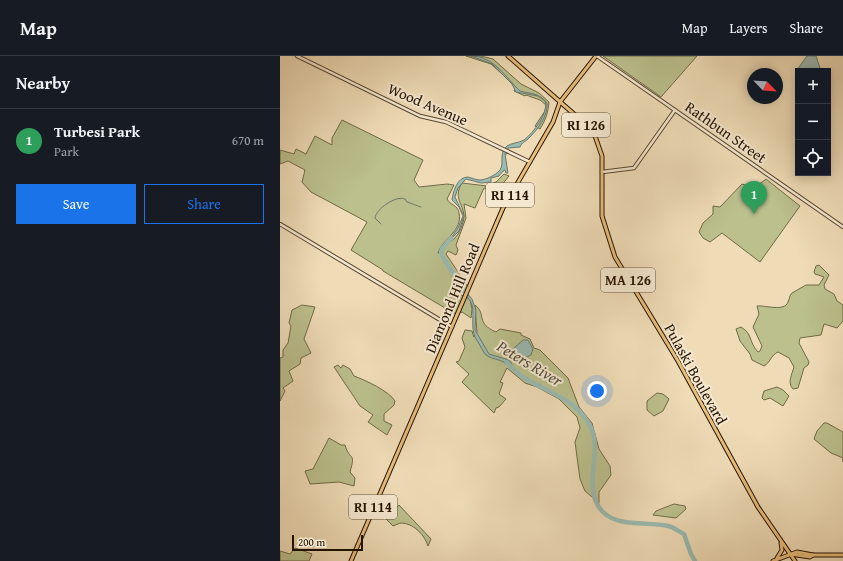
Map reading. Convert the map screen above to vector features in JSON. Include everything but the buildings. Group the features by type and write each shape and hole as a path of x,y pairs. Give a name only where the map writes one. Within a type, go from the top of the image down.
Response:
{"main road":[{"path":"508,56 560,102"},
{"name":"Diamond Hill Road","path":"351,561 503,208 553,122 560,102 597,56"},
{"name":"RI 126","path":"560,102 591,130 598,141 602,156"},
{"name":"MA 126","path":"602,156 602,172"},
{"name":"Pulaski Boulevard","path":"602,172 602,216 607,236 618,264 678,361 758,507 795,561"},
{"path":"777,558 782,550 781,541"},
{"path":"773,561 777,558 797,552 810,553 813,555"},
{"path":"790,554 805,556 843,555"},
{"path":"800,560 805,556"}],"street":[{"name":"Wood Avenue","path":"297,56 420,116 446,122 530,162"},
{"name":"Rathbun Street","path":"597,56 843,227"},
{"path":"602,172 634,168 675,110"},
{"path":"280,224 331,253 452,327"}],"green space":[{"path":"466,56 481,56 493,59 521,84 539,93 549,102 544,122 540,129 535,126 545,111 546,105 540,100 514,91 515,88 513,84 491,64"},
{"path":"603,56 697,56 661,97"},
{"path":"342,120 423,160 414,180 419,187 447,184 454,185 447,199 458,210 458,225 438,253 442,253 444,247 454,239 462,225 464,217 458,194 462,183 487,186 496,182 504,174 509,176 497,191 484,188 475,208 464,204 466,218 456,245 458,250 456,255 448,251 446,254 468,287 465,290 460,285 457,293 470,299 472,309 471,318 462,312 456,314 450,311 351,250 367,222 311,192 302,182 305,170 288,161 280,164 280,150 294,154 296,149 306,154 315,136 332,145 332,138"},
{"path":"766,179 800,206 760,262 722,233 710,242 703,238 699,232 703,223 713,214 713,206 720,207 742,184 754,188"},
{"path":"819,265 829,275 824,285 825,289 834,294 837,301 843,305 843,321 837,328 824,324 821,335 800,338 799,343 809,362 804,368 798,388 793,389 790,381 794,367 789,358 778,352 764,366 752,360 750,354 740,341 736,329 741,327 745,330 755,348 758,352 760,351 762,346 753,327 759,314 757,306 783,307 789,301 792,293 806,285 819,285 824,277 815,274 814,272 816,266"},
{"path":"302,305 315,307 304,339 311,353 301,358 300,364 289,371 293,381 283,388 285,391 280,401 280,358 283,357 283,350 288,343 291,326 289,323 292,310"},
{"path":"475,305 480,312 483,322 490,329 496,332 500,329 521,333 521,335 530,339 534,348 540,350 568,378 579,407 592,423 599,449 610,466 611,475 599,492 599,503 585,491 580,479 575,442 580,428 577,417 559,399 537,387 525,383 507,368 500,382 503,383 499,394 506,399 499,407 496,408 494,413 462,382 469,374 456,362 459,361 465,347 462,338 465,330 472,331 474,337 475,333 477,333"},
{"path":"338,365 341,368 343,365 350,369 354,376 388,393 395,401 394,405 384,414 384,421 392,425 387,435 368,422 373,415 360,406 334,367"},
{"path":"777,387 789,396 783,406 770,398 764,400 762,398 764,391"},
{"path":"657,393 663,394 669,399 663,411 654,416 647,410 647,401"},
{"path":"824,423 827,423 843,432 843,458 831,453 814,439 817,431"},
{"path":"329,438 341,445 345,445 352,457 350,472 355,478 354,486 339,482 310,484 305,471 313,469"},
{"path":"393,504 397,507 399,505 431,539 428,546 422,535 415,528 402,523 393,526 386,519"},
{"path":"674,504 685,506 686,509 676,518 653,515 656,511"},
{"path":"295,548 312,554 309,561 280,561 280,551 290,554"}],"water":[{"path":"471,56 479,57 493,64 520,91 535,94 541,97 545,101 538,96 516,92 512,84 492,64"},
{"path":"807,56 816,56 820,68 798,68"},
{"path":"545,101 547,103 546,113 542,122 535,131 520,147 508,148 507,154 505,154 508,173 506,173 505,170 503,171 499,176 491,178 491,182 481,183 466,179 458,188 455,197 464,216 459,231 448,242 458,228 463,216 459,207 452,200 458,182 461,179 468,177 478,180 484,179 497,173 501,167 504,149 509,145 524,140 532,133 545,111"},
{"path":"462,287 472,299 476,310 475,330 489,354 509,360 512,364 510,368 504,362 486,355 475,338 472,305 459,288"},
{"path":"523,340 528,340 533,349 531,355 519,361 514,358 512,354 514,348"}],"waterway":[{"path":"381,224 375,218 376,214 392,201 401,198 421,207"},
{"name":"Peters River","path":"451,238 442,249 441,254 464,291"},
{"name":"Peters River","path":"507,363 523,377 564,399 580,411 586,420 592,430 595,450 592,483 593,493 603,512 617,520 674,528 684,534 695,561"}],"place":[{"name":"Turbesi Park","path":"754,214"}]}
